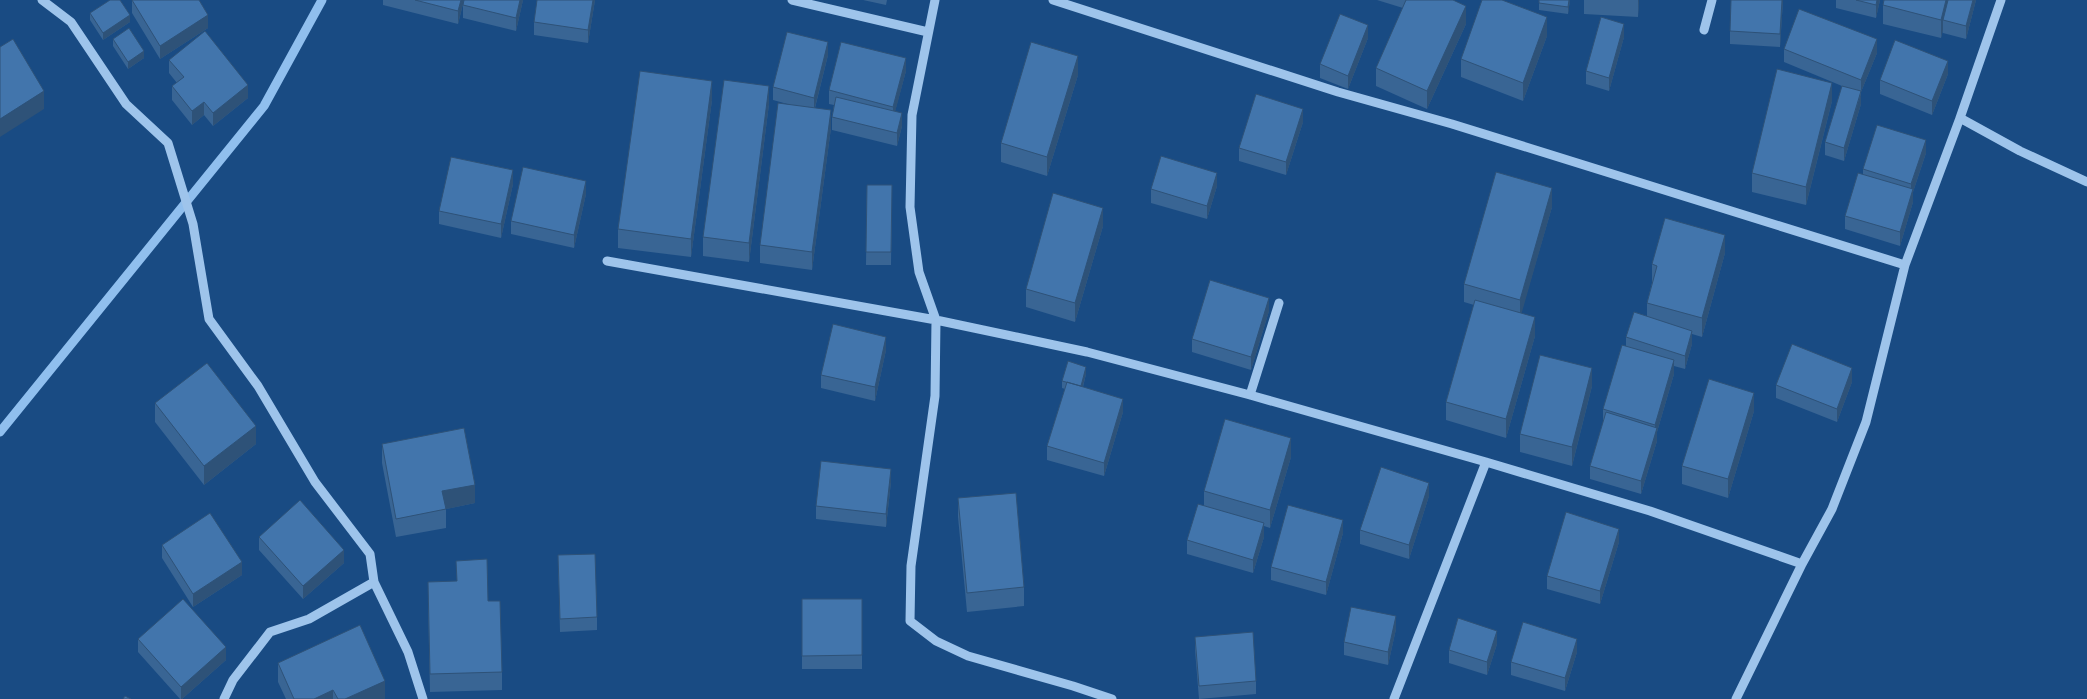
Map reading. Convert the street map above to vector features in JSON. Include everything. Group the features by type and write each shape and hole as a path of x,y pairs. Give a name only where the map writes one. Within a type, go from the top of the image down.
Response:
{"street":[{"path":"42,0 70,22 126,104 168,144 192,224 209,319 258,386 315,482 370,554 374,582 408,652 423,699"},
{"path":"792,0 928,32"},
{"path":"935,0 912,115 910,207 919,272 936,320 935,396 911,566 910,621 936,640 968,656 1112,699"},
{"path":"1053,0 1338,92 1452,124 1905,265"},
{"path":"1704,30 1712,0"},
{"path":"1736,699 1802,564 1832,509 1866,422 1905,265 1960,118 2001,0"},
{"path":"1960,118 2020,151 2087,182"},
{"path":"607,261 936,320 1087,352 1250,395 1486,462 1650,511 1802,564"},
{"path":"1250,395 1278,304"},
{"path":"1394,699 1486,462"},
{"path":"224,699 233,680 270,632 309,619 374,582"}],"building":[{"path":"110,0 120,0 130,15 103,33 90,13"},
{"path":"132,0 199,0 208,15 160,46"},
{"path":"415,0 461,0 458,11"},
{"path":"464,0 520,0 516,18 463,5"},
{"path":"537,0 593,0 588,30 534,22"},
{"path":"1406,0 1453,0 1466,6 1427,91 1376,68"},
{"path":"1482,0 1502,0 1547,17 1523,83 1461,59"},
{"path":"1539,0 1569,0 1568,7 1539,3"},
{"path":"1731,0 1782,0 1780,34 1730,31"},
{"path":"1856,0 1877,0 1876,5"},
{"path":"1884,0 1946,0 1941,20 1883,5"},
{"path":"1948,0 1973,0 1966,26 1943,20"},
{"path":"1799,9 1877,39 1861,80 1784,49"},
{"path":"1340,14 1368,25 1348,76 1320,64"},
{"path":"1601,17 1624,24 1609,78 1586,71"},
{"path":"129,28 144,51 128,62 113,39"},
{"path":"205,31 248,85 213,113 204,102 192,111 172,86 184,77 169,60"},
{"path":"787,32 828,42 814,98 773,87"},
{"path":"13,39 44,91 0,119 0,47"},
{"path":"1895,40 1948,61 1932,101 1880,80"},
{"path":"841,42 906,58 893,107 829,90"},
{"path":"1031,42 1078,56 1047,157 1001,143"},
{"path":"1777,69 1832,83 1806,187 1752,173"},
{"path":"640,71 712,81 691,239 618,229"},
{"path":"724,80 769,86 749,243 703,237"},
{"path":"1842,86 1861,91 1844,148 1825,142"},
{"path":"1256,94 1303,109 1286,162 1239,148"},
{"path":"836,97 902,113 897,133 832,117"},
{"path":"778,103 831,110 812,252 760,245"},
{"path":"1877,125 1926,140 1911,184 1863,169"},
{"path":"1161,156 1217,173 1207,206 1151,189"},
{"path":"451,157 513,170 501,224 439,211"},
{"path":"523,167 586,181 574,235 511,221"},
{"path":"1496,172 1552,188 1520,300 1464,284"},
{"path":"1858,173 1913,189 1900,232 1845,216"},
{"path":"867,185 892,185 891,252 866,252"},
{"path":"1053,193 1103,208 1075,303 1026,289"},
{"path":"1665,218 1725,235 1702,318 1647,303 1657,266 1652,264"},
{"path":"1210,280 1269,298 1251,357 1192,339"},
{"path":"1475,300 1535,317 1506,419 1446,402"},
{"path":"1634,312 1692,331 1685,356 1626,337"},
{"path":"833,324 886,337 875,387 821,375"},
{"path":"1792,344 1852,368 1837,409 1776,385"},
{"path":"1622,345 1674,360 1655,425 1603,409"},
{"path":"1540,355 1592,368 1572,447 1520,434"},
{"path":"1068,361 1086,367 1081,386 1062,381"},
{"path":"207,363 256,426 204,466 155,403"},
{"path":"1709,379 1754,393 1728,479 1682,466"},
{"path":"1067,382 1123,399 1104,463 1047,446"},
{"path":"1606,412 1657,428 1641,481 1590,466"},
{"path":"1225,419 1291,438 1270,510 1204,491"},
{"path":"464,428 475,485 442,491 446,509 396,519 382,444"},
{"path":"821,461 891,469 886,514 816,506"},
{"path":"1381,467 1429,483 1409,545 1360,530"},
{"path":"1016,493 1024,587 967,593 958,498"},
{"path":"300,500 344,550 303,586 259,537"},
{"path":"1198,504 1264,523 1253,560 1187,540"},
{"path":"1288,505 1343,520 1326,582 1271,567"},
{"path":"1566,512 1619,529 1600,591 1547,576"},
{"path":"210,513 242,562 193,594 162,545"},
{"path":"595,554 597,617 560,619 558,555"},
{"path":"487,559 488,601 500,601 502,672 430,674 428,582 457,581 456,561"},
{"path":"183,599 226,647 181,687 138,639"},
{"path":"802,599 862,599 862,655 802,656"},
{"path":"1351,607 1396,616 1388,652 1344,642"},
{"path":"1458,618 1497,631 1487,662 1449,650"},
{"path":"1523,622 1577,639 1565,678 1511,662"},
{"path":"360,625 385,681 345,699 338,699 333,690 314,699 294,699 278,663"},
{"path":"1253,632 1256,681 1199,686 1195,637"}],"waterway":[{"path":"0,432 264,106 322,0"}]}
